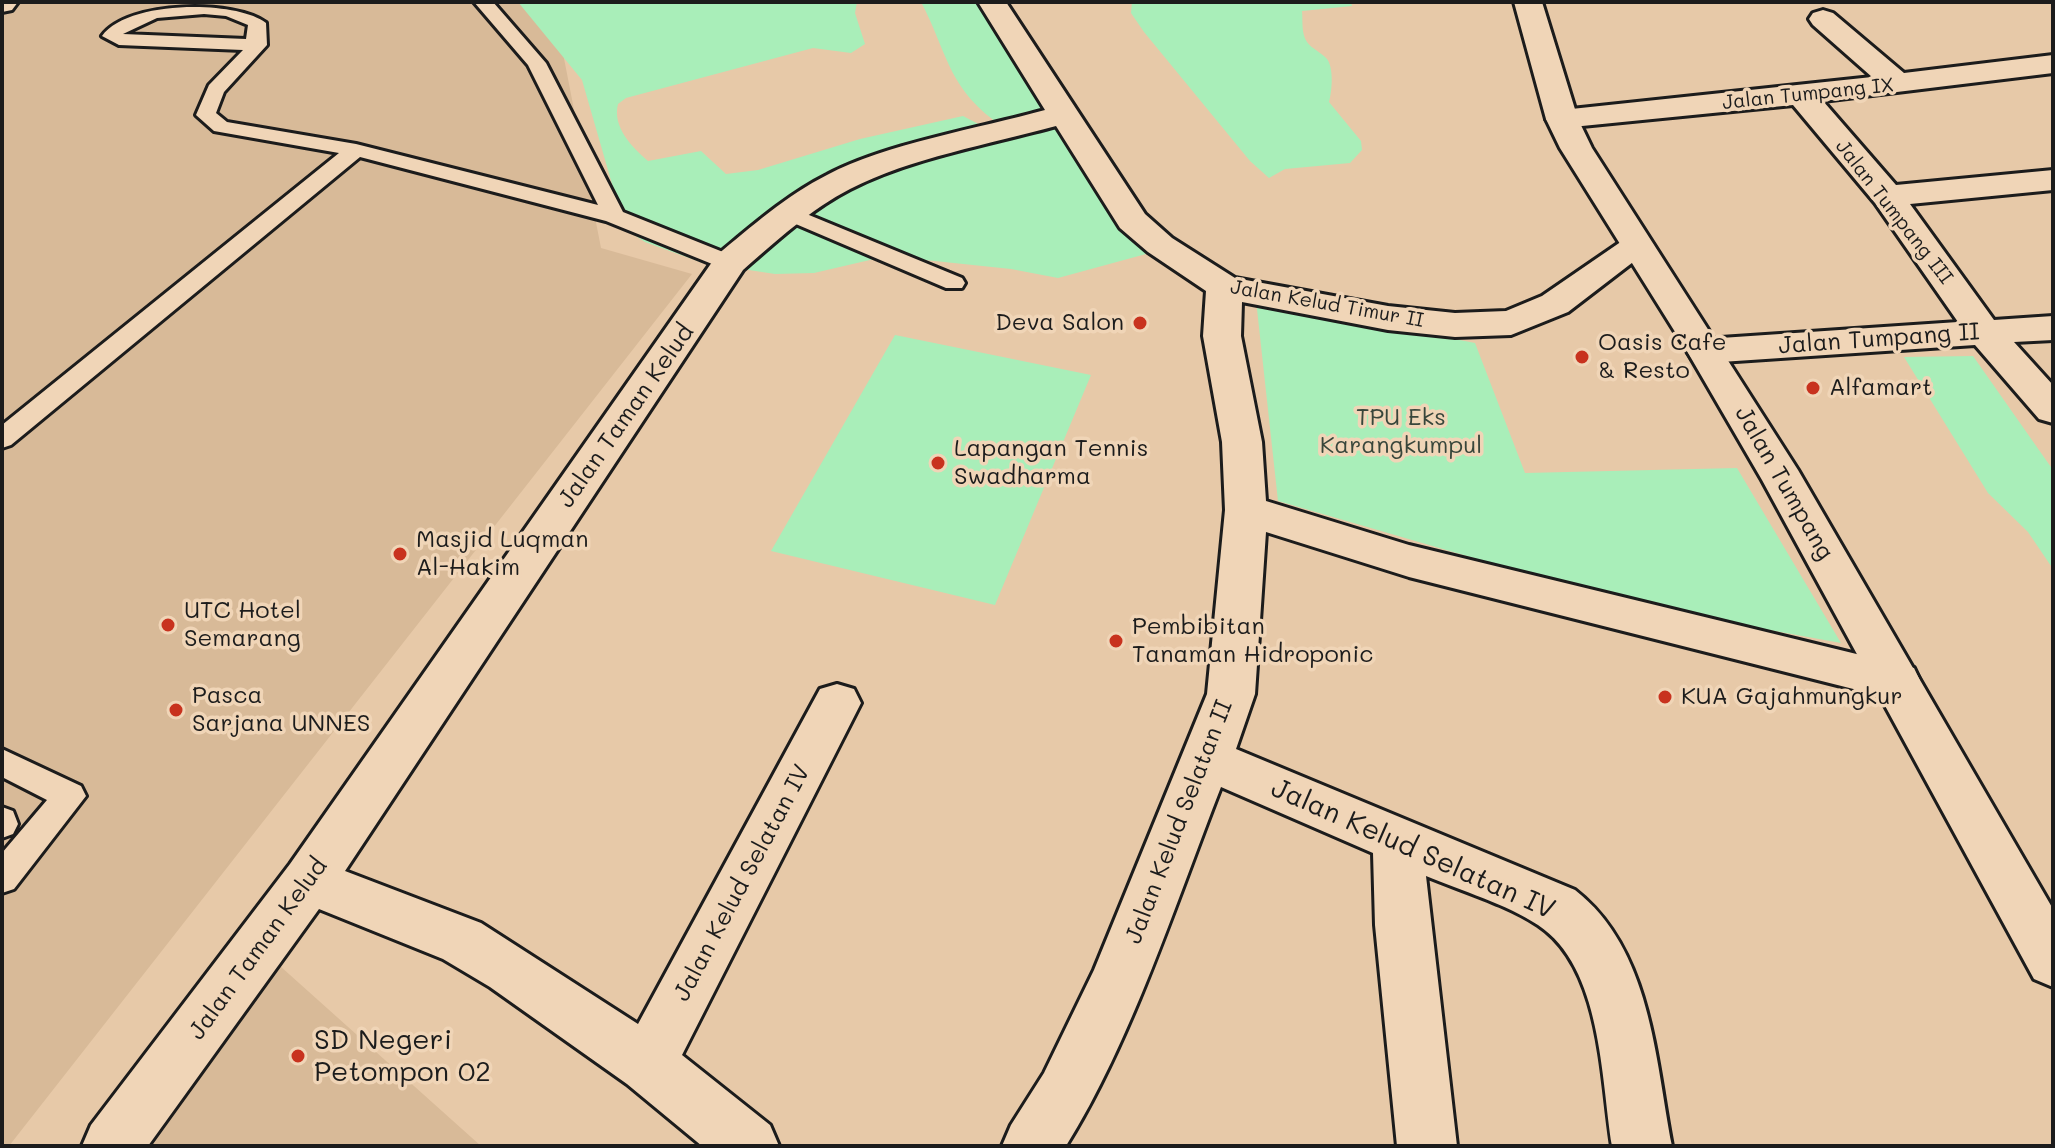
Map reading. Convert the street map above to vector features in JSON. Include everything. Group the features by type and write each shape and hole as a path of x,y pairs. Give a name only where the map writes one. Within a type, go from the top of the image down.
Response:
{"street":[{"name":"Jalan Kelud Timur II","path":"992,2 1132,221 1160,245 1224,287 1388,318 1455,325 1511,323 1555,304 1637,246"},
{"name":"Jalan Tumpang","path":"1528,2 1562,119 1576,148 1706,351 1897,681 2053,961"},
{"path":"1823,19 1898,84"},
{"name":"Jalan Tumpang IX","path":"1562,119 1801,95 2053,64"},
{"name":"Jalan Tumpang III","path":"1801,95 1887,196 1983,331 2053,410"},
{"name":"Jalan Taman Kelud","path":"112,1146 309,881 730,263 838,182 883,164 1065,114"},
{"path":"1887,196 2053,180"},
{"name":"Jalan Kelud Selatan II","path":"1032,1146 1065,1094 1115,985 1208,759 1231,694 1246,510 1242,442 1222,336 1224,287"},
{"name":"Jalan Tumpang II","path":"1706,351 2053,328"},
{"path":"1246,510 1465,575 1897,681"},
{"name":"Jalan Kelud Selatan IV","path":"647,1064 837,703"},
{"name":"Jalan Kelud Selatan IV","path":"1208,759 1398,843 1556,907 1582,928 1599,959 1620,1013 1642,1146"},
{"path":"1398,843 1402,925 1427,1146"},
{"path":"309,881 462,941 509,969 647,1064 749,1146"}],"lane":[{"path":"483,2 537,63 614,216"},
{"path":"258,45 119,39 111,36 117,26 167,9 196,5 248,12 257,23 258,45 243,66 220,84 207,101 206,115 221,127 356,150 614,216 671,242 730,263"},
{"path":"2,439 356,150"},
{"path":"792,214 954,283"},
{"path":"2,762 70,796 2,878"}],"shaded area":[{"name":"Pasca Sarjana UNNES","path":"13,2 553,2 601,248 692,274 9,1146 2,1146 2,16"},
{"name":"SD Negeri Petompon 02","path":"280,966 481,1146 152,1146"}],"green space":[{"path":"518,2 857,2 855,13 865,44 851,53 813,48 626,98 618,104 617,112 625,136 648,161 701,151 726,174 758,170 860,139 963,116 988,129 1071,122 1142,219 1146,254 1058,278 1011,269 887,256 814,273 775,274 703,263 645,242 625,229 582,80"},
{"path":"921,2 985,2 1064,106 999,124 959,83"},
{"path":"1132,2 1351,2 1352,6 1302,11 1303,27 1307,42 1325,57 1331,68 1329,102 1361,141 1362,150 1350,163 1285,169 1269,178 1250,161 1144,32 1131,13"},
{"name":"TPU Eks Karangkumpul","path":"1256,300 1475,343 1525,473 1737,468 1841,643 1642,607 1278,501"},
{"name":"Lapangan Tennis Swadharma","path":"895,335 1091,375 995,605 771,551"},
{"path":"1973,356 2053,470 2053,569 2028,532 1988,493 1904,357"}],"place":[{"name":"Deva Salon","path":"1140,323"},
{"name":"Oasis Cafe & Resto","path":"1582,357"},
{"name":"Alfamart","path":"1813,388"},
{"name":"Lapangan Tennis Swadharma","path":"938,463"},
{"name":"Masjid Luqman Al-Hakim","path":"400,554"},
{"name":"UTC Hotel Semarang","path":"168,625"},
{"name":"Pembibitan Tanaman Hidroponic","path":"1116,641"},
{"name":"KUA Gajahmungkur","path":"1665,697"},
{"name":"Pasca Sarjana UNNES","path":"176,710"},
{"name":"SD Negeri Petompon 02","path":"298,1056"}]}
